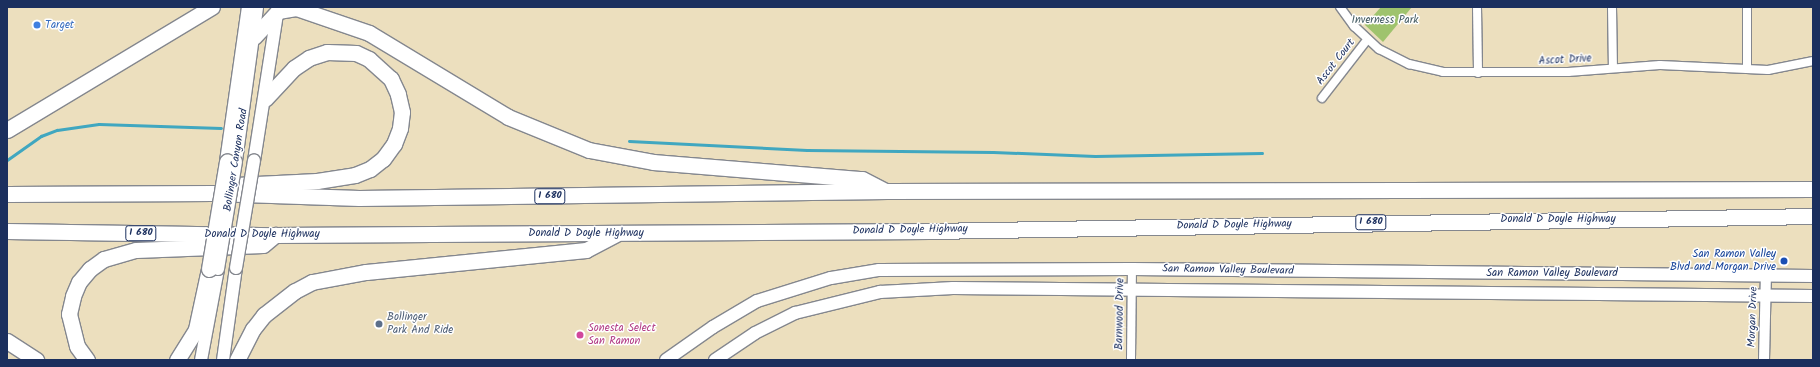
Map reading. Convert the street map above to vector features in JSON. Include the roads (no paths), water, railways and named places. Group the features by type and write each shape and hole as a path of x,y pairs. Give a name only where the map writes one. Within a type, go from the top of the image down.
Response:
{"highway":[{"path":"7,130 212,7"},
{"path":"177,360 196,330 213,269 231,161 249,7"},
{"path":"254,36 278,9 296,8 369,33 508,117 588,150 653,162 862,179 887,191"},
{"path":"213,193 228,185 317,181 355,175 370,169 383,159 394,144 400,128 402,112 398,94 391,79 369,59 356,53 327,52 309,58 294,68 264,99"},
{"name":"I 680","path":"7,194 213,193 359,198 887,191 1813,188"},
{"name":"Donald D Doyle Highway","path":"7,231 275,235 929,231 1813,216"},
{"path":"237,360 250,335 264,315 294,291 312,282 366,272 586,250 618,232"},
{"path":"87,360 77,346 69,314 73,296 79,282 90,269 104,259 136,250 262,245 275,235"},
{"path":"7,341 36,360"}],"main road":[{"name":"Bollinger Canyon Road","path":"231,161 254,36 257,7"},
{"name":"Bollinger Canyon Road","path":"223,360 236,268 278,9"},
{"name":"San Ramon Valley Boulevard","path":"666,360 713,327 757,301 831,278 879,270 1132,268 1766,274 1813,276"},
{"path":"200,360 213,269"},
{"name":"San Ramon Valley Boulevard","path":"715,360 755,332 795,313 880,292 954,288 1813,296"}],"street":[{"name":"Ascot Drive","path":"1340,7 1367,40 1409,64 1443,72 1568,72 1613,68 1701,66 1747,69 1784,69 1813,62"},
{"path":"1477,7 1478,73"},
{"path":"1612,7 1613,68"},
{"path":"1747,7 1747,69"},
{"name":"Ascot Court","path":"1322,98 1367,40"},
{"name":"Barnwood Drive","path":"1131,360 1132,268"},
{"name":"Morgan Drive","path":"1764,360 1766,274"}],"waterway":[{"path":"7,160 41,136 57,130 99,124 221,128"},
{"path":"629,141 807,150 993,152 1095,156 1262,153"}],"place":[{"name":"Target","path":"37,25"},
{"name":"San Ramon Valley Blvd and Morgan Drive","path":"1784,261"},
{"name":"Bollinger Park And Ride","path":"379,324"},
{"name":"Sonesta Select San Ramon","path":"580,335"}],"park label":[{"name":"Inverness Park","path":"1385,20"}]}
